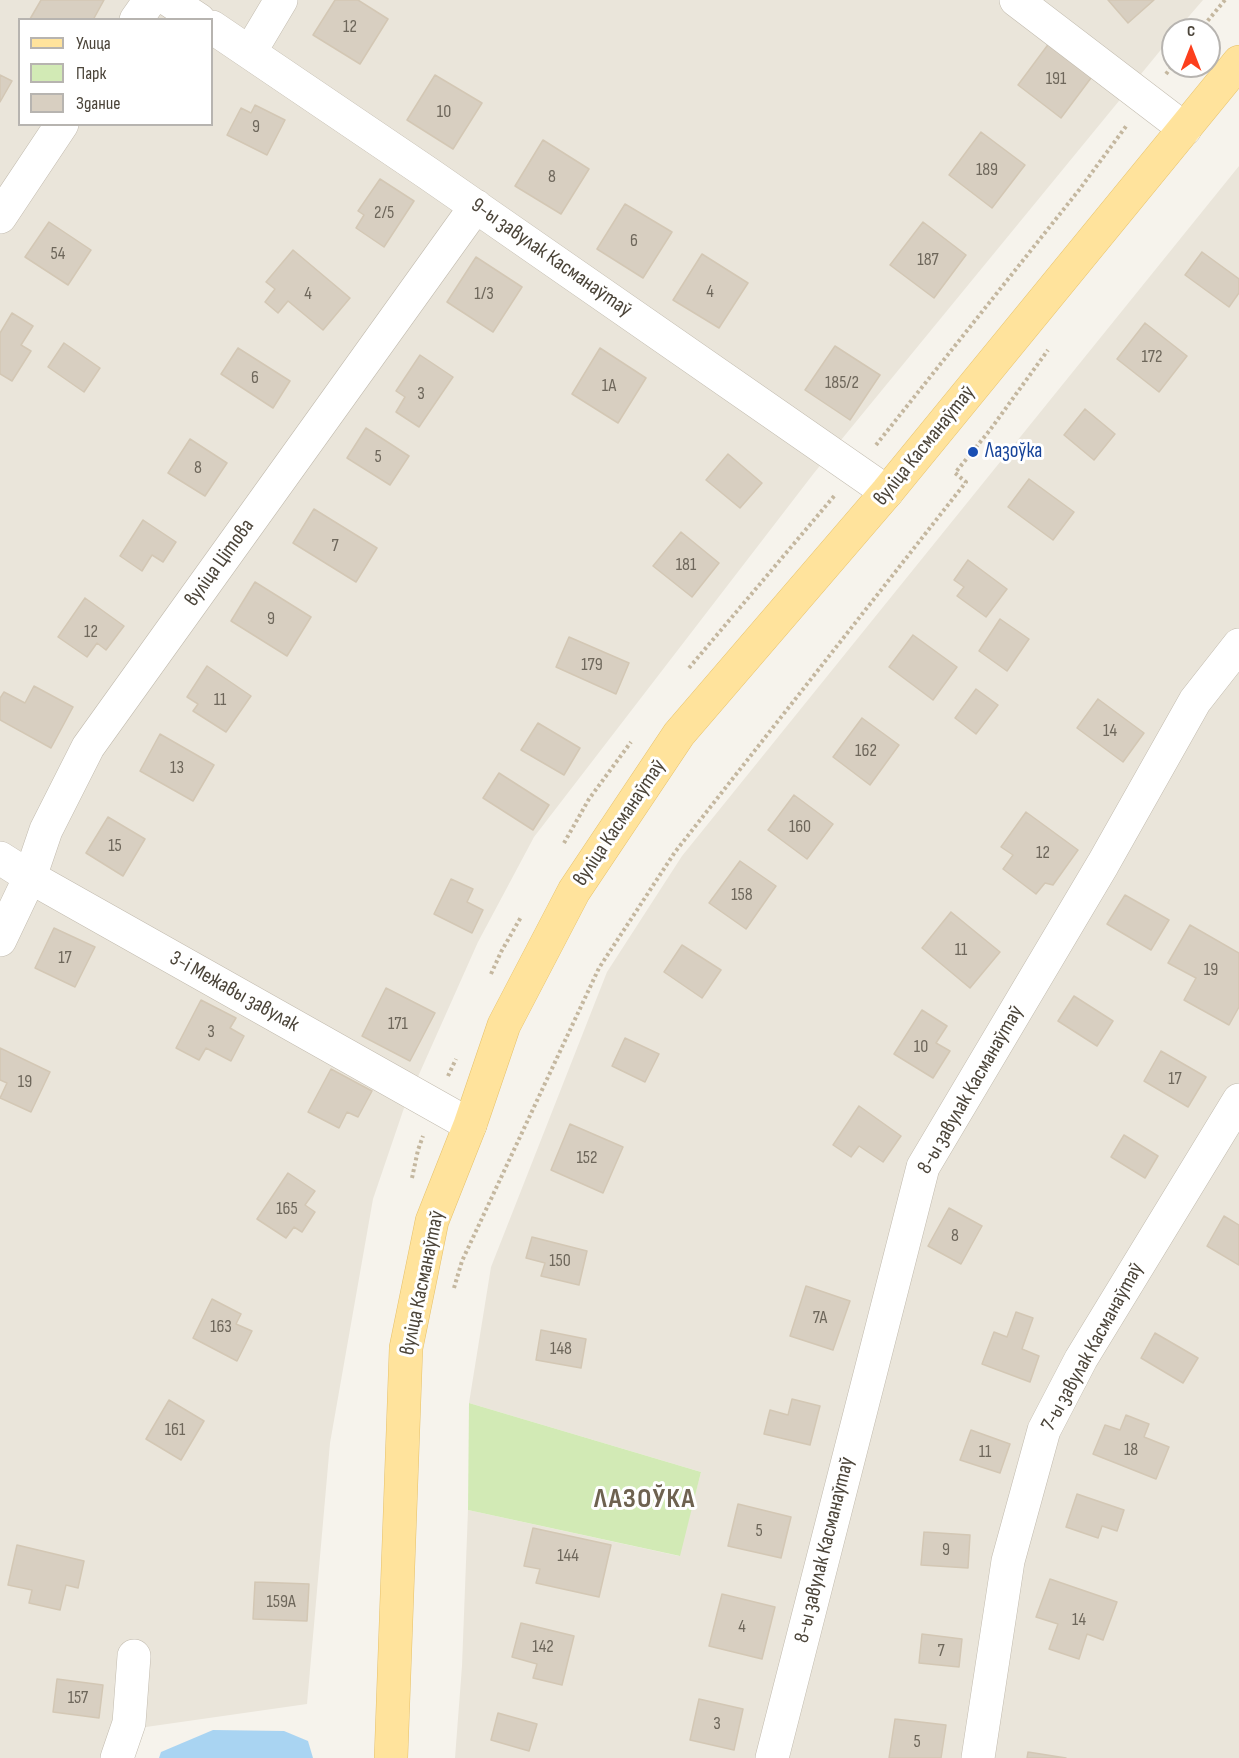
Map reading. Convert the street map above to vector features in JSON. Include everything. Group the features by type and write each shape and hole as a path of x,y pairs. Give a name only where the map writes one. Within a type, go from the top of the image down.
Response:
{"main road":[{"name":"вуліца Касманаўтаў","path":"391,1758 406,1348 432,1221 470,1125 504,1025 574,891 679,734 887,492 1239,62"}],"street":[{"path":"137,18 150,0"},
{"path":"169,0 196,18"},
{"path":"250,52 281,0"},
{"path":"1016,0 1185,129"},
{"name":"9-ы завулак Касманаўтаў","path":"213,28 887,492"},
{"path":"0,218 61,126"},
{"name":"вуліца Цітова","path":"0,940 30,877 46,830 88,747 476,207"},
{"name":"8-ы завулак Касманаўтаў","path":"772,1758 923,1167 1104,864 1195,701 1239,645"},
{"name":"3-і Межавы завулак","path":"0,858 470,1125"},
{"name":"7-ы завулак Касманаўтаў","path":"978,1758 1008,1561 1044,1430 1081,1359 1239,1101"},
{"path":"117,1758 129,1723 134,1656"}],"path":[{"path":"1210,18 1224,0"},
{"path":"683,675 856,470 1079,190 1163,78"},
{"path":"453,1292 462,1261 600,968 675,852 966,482 955,473 990,430"},
{"path":"560,850 589,799 635,737"},
{"path":"487,984 501,952 524,911"},
{"path":"410,1184 418,1150 459,1050"}],"shaded area":[{"path":"0,0 1203,0 1187,18 1161,18 1161,50 814,473 534,837 478,942 404,1108 373,1199 330,1443 307,1704 111,1732 102,1758 0,1758"},
{"path":"1239,166 1239,1758 455,1758 462,1666 468,1510 679,1556 701,1472 469,1403 491,1267 607,972 682,856"}],"green space":[{"path":"469,1403 701,1472 680,1556 468,1510"}],"water":[{"path":"213,1730 284,1731 308,1741 313,1758 159,1758 161,1752"}],"building":[{"path":"41,0 104,0 94,18 31,18"},
{"path":"335,0 358,0 388,19 360,64 313,35"},
{"path":"1108,0 1154,0 1128,23"},
{"path":"1050,42 1094,74 1061,118 1018,85"},
{"path":"0,75 12,81 0,102"},
{"path":"435,75 482,103 453,149 407,120"},
{"path":"255,105 285,120 267,155 227,135 241,108 251,113"},
{"path":"981,132 1025,165 992,208 949,175"},
{"path":"543,140 589,169 561,214 515,186"},
{"path":"380,179 414,201 384,247 356,228 364,215 358,211"},
{"path":"625,204 672,232 643,278 597,249"},
{"path":"49,222 91,250 68,285 25,257"},
{"path":"923,222 966,255 934,298 890,265"},
{"path":"293,250 350,298 323,330 288,301 278,313 265,302 275,289 266,282"},
{"path":"1202,252 1239,279 1239,293 1229,307 1185,275"},
{"path":"702,254 748,283 719,328 673,300"},
{"path":"476,257 522,287 493,332 447,302"},
{"path":"12,313 33,326 21,345 31,351 12,381 0,374 0,333"},
{"path":"1145,323 1187,356 1159,392 1117,359"},
{"path":"64,343 100,368 84,392 48,367"},
{"path":"835,346 880,375 850,420 805,390"},
{"path":"238,348 290,381 273,408 221,374"},
{"path":"600,348 646,378 618,423 572,394"},
{"path":"420,355 453,377 419,427 396,412 405,397 396,391"},
{"path":"1085,409 1115,434 1094,460 1064,435"},
{"path":"366,428 409,456 390,485 347,458"},
{"path":"190,439 227,463 205,496 168,473"},
{"path":"728,454 762,483 740,508 706,480"},
{"path":"1029,479 1074,512 1053,540 1008,507"},
{"path":"314,509 377,548 356,582 293,543"},
{"path":"143,520 176,542 163,562 152,555 142,571 120,556"},
{"path":"681,532 719,563 692,597 653,566"},
{"path":"968,560 1007,589 986,617 957,596 964,587 954,580"},
{"path":"255,582 311,617 287,656 231,621"},
{"path":"85,598 124,626 106,650 97,643 87,657 58,637"},
{"path":"1000,619 1029,639 1007,671 979,651"},
{"path":"913,635 957,667 933,700 889,667"},
{"path":"569,637 629,663 616,694 556,667"},
{"path":"207,666 251,696 226,732 193,711 198,704 187,697"},
{"path":"34,686 73,707 51,748 0,720 0,698 4,692 25,703"},
{"path":"976,689 998,705 976,734 955,718"},
{"path":"1098,699 1144,733 1123,762 1077,728"},
{"path":"862,718 899,745 870,785 833,757"},
{"path":"538,723 580,748 564,775 521,750"},
{"path":"160,734 214,765 193,801 140,771"},
{"path":"499,773 549,805 533,830 483,798"},
{"path":"794,795 833,824 807,859 768,830"},
{"path":"1026,812 1078,850 1053,885 1045,883 1036,894 1003,869 1013,855 1001,847"},
{"path":"108,817 145,839 123,876 86,853"},
{"path":"740,861 776,886 746,929 709,903"},
{"path":"451,879 473,889 467,902 483,910 472,933 434,914"},
{"path":"1125,895 1169,920 1151,950 1107,924"},
{"path":"951,912 1000,952 970,988 922,948"},
{"path":"1190,925 1239,953 1239,1007 1229,1025 1184,1000 1196,978 1168,963"},
{"path":"54,928 95,947 75,987 35,968"},
{"path":"682,945 721,970 702,998 664,972"},
{"path":"386,988 435,1013 410,1061 362,1036"},
{"path":"1074,996 1113,1021 1097,1046 1058,1021"},
{"path":"201,1000 236,1018 230,1028 244,1036 231,1061 206,1048 199,1060 176,1048"},
{"path":"922,1010 947,1026 936,1043 950,1051 933,1078 894,1054"},
{"path":"625,1038 659,1054 645,1082 612,1066"},
{"path":"0,1048 50,1072 31,1112 0,1098 7,1083 0,1080"},
{"path":"1161,1051 1206,1077 1188,1107 1144,1081"},
{"path":"331,1069 372,1091 358,1117 347,1112 339,1128 308,1112"},
{"path":"859,1106 901,1136 883,1162 859,1146 851,1157 833,1145"},
{"path":"570,1124 623,1147 603,1193 551,1170"},
{"path":"1124,1135 1158,1156 1145,1178 1111,1157"},
{"path":"288,1173 315,1191 305,1205 315,1212 302,1232 294,1227 286,1238 257,1219"},
{"path":"949,1208 982,1226 961,1264 928,1246"},
{"path":"1224,1216 1239,1225 1239,1265 1207,1246"},
{"path":"532,1237 587,1251 579,1285 541,1276 545,1263 526,1258"},
{"path":"806,1286 850,1301 833,1350 790,1336"},
{"path":"212,1299 241,1314 236,1324 252,1331 237,1361 193,1338"},
{"path":"1016,1312 1033,1318 1022,1349 1039,1356 1030,1382 982,1364 994,1332 1007,1337"},
{"path":"541,1330 586,1339 581,1368 536,1360"},
{"path":"1155,1333 1198,1358 1183,1383 1141,1358"},
{"path":"792,1399 820,1406 810,1445 764,1434 770,1410 788,1415"},
{"path":"169,1400 204,1421 181,1460 146,1439"},
{"path":"1126,1415 1149,1424 1144,1437 1169,1447 1156,1479 1093,1454 1105,1425 1120,1430"},
{"path":"971,1430 1010,1444 1000,1473 960,1460"},
{"path":"1077,1494 1124,1510 1117,1531 1102,1526 1098,1538 1066,1527"},
{"path":"738,1504 791,1517 781,1558 728,1546"},
{"path":"533,1528 611,1545 599,1597 536,1583 540,1569 524,1566"},
{"path":"924,1532 970,1535 968,1568 921,1565"},
{"path":"17,1545 84,1561 78,1588 66,1585 60,1610 29,1603 32,1590 8,1585"},
{"path":"1050,1579 1117,1602 1103,1640 1087,1634 1079,1659 1049,1649 1058,1624 1036,1617"},
{"path":"255,1582 309,1584 307,1621 253,1619"},
{"path":"722,1594 775,1607 762,1659 709,1646"},
{"path":"521,1623 574,1636 562,1685 533,1678 537,1664 512,1657"},
{"path":"922,1634 962,1639 959,1667 919,1663"},
{"path":"57,1679 103,1685 99,1718 53,1712"},
{"path":"699,1699 743,1709 734,1750 690,1740"},
{"path":"498,1713 537,1724 529,1751 491,1740"},
{"path":"895,1719 946,1725 941,1758 889,1758"},
{"path":"1028,1752 1066,1758 1027,1758"}],"place":[{"name":"Лазоўка","path":"973,452"}],"district":[{"name":"ЛАЗОЎКА","path":"645,1500"}]}
